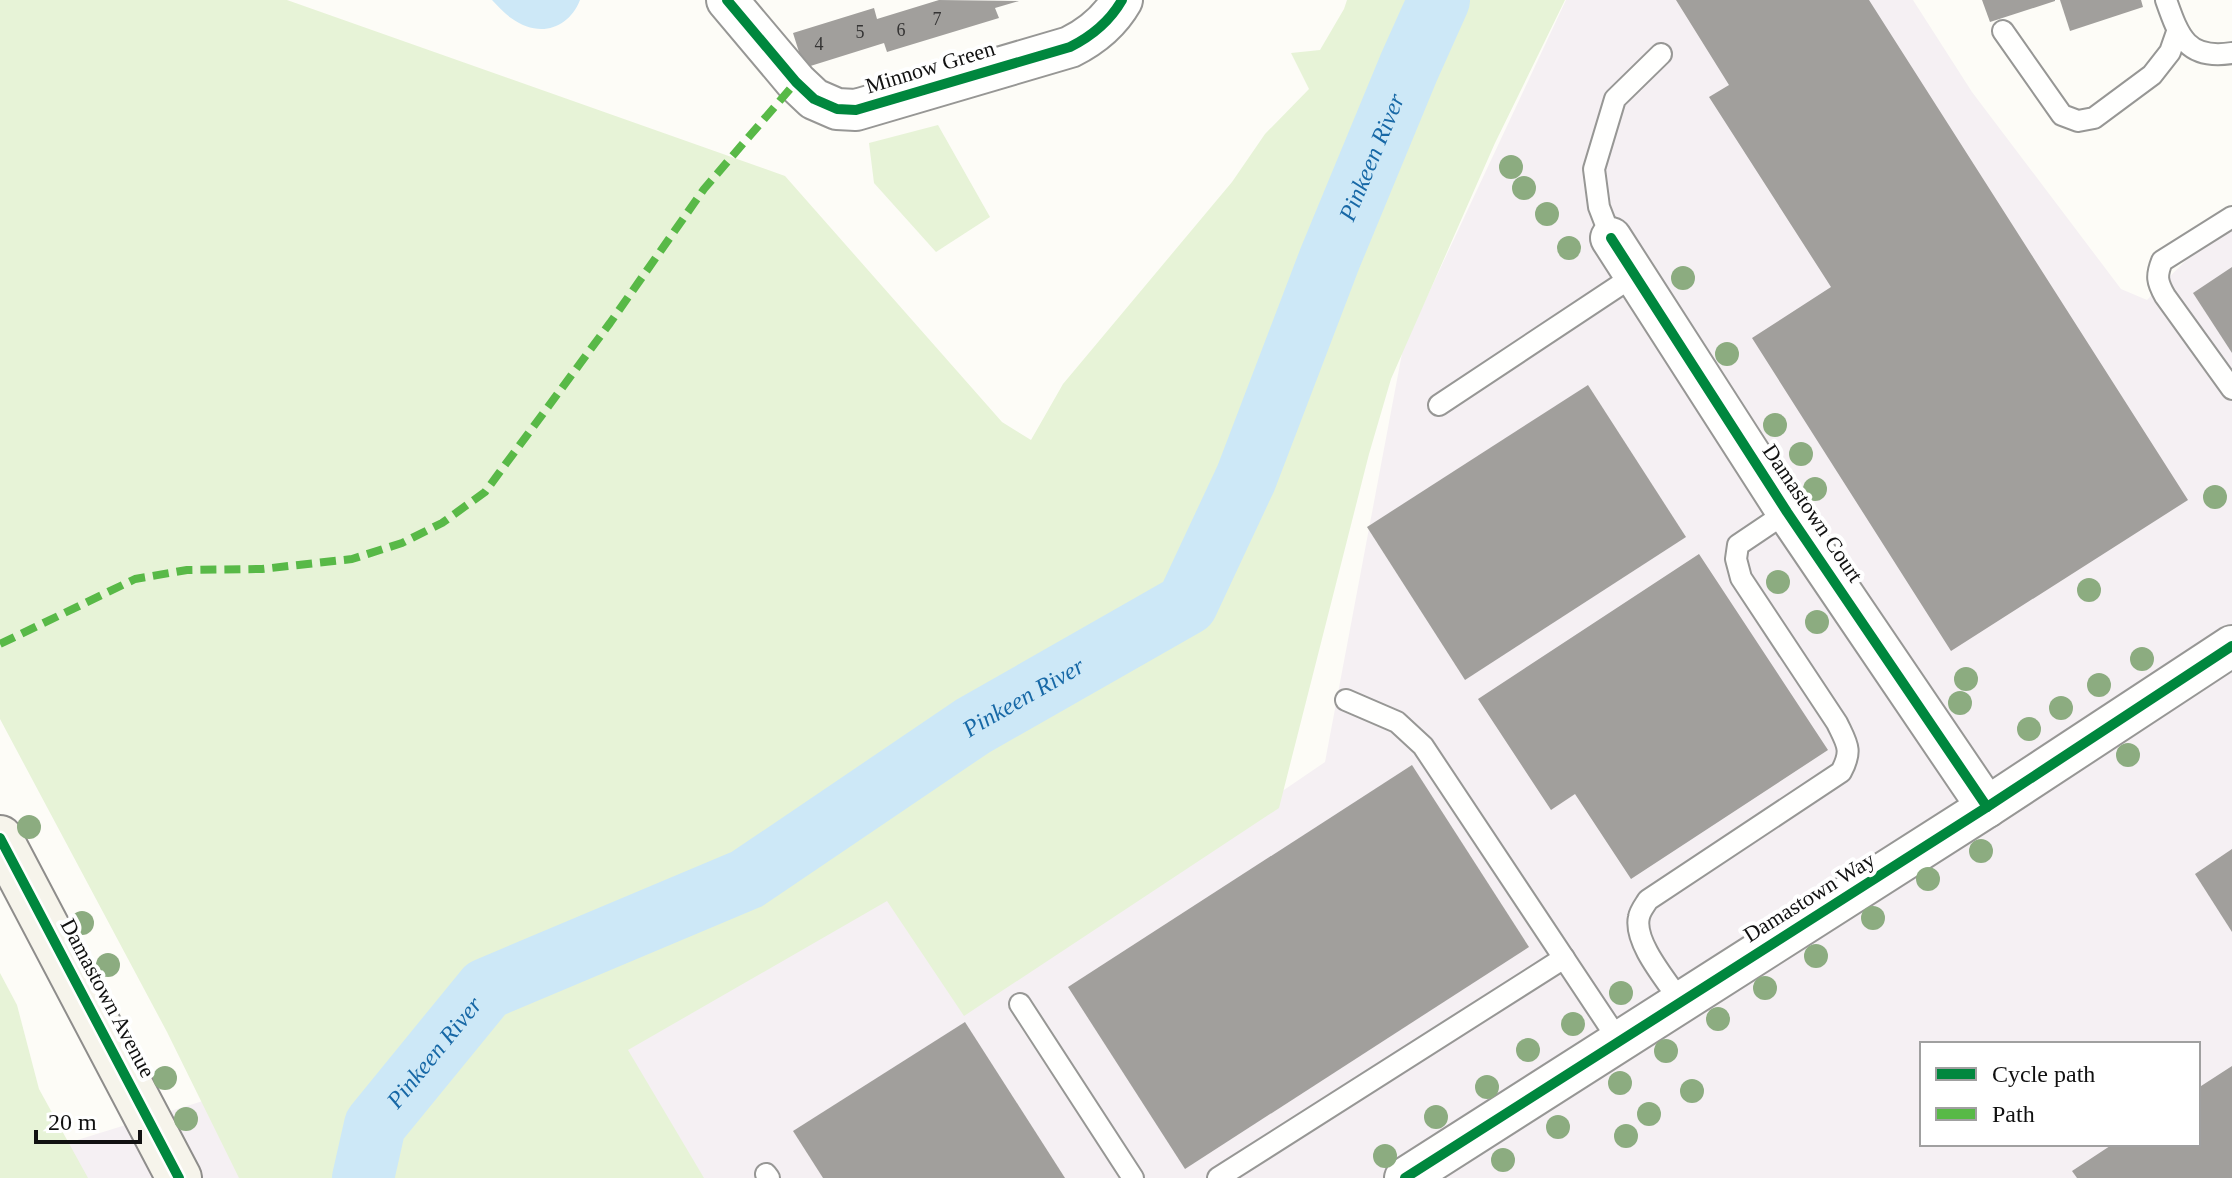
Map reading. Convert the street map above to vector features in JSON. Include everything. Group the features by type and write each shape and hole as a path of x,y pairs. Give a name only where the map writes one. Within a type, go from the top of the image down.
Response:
{"street":[{"name":"Minnow Green","path":"727,0 814,99 837,109 856,110 1070,47 1096,31 1122,0"},
{"name":"Damastown Court","path":"1611,238 1787,512 1987,807"},
{"name":"Damastown Way","path":"1426,1172 1619,1041 1987,807 2232,646"},
{"name":"Damastown Avenue","path":"0,838 179,1178"}],"lane":[{"path":"2166,0 2177,32 2188,46 2210,55 2232,53"},
{"path":"2003,31 2062,115 2078,121 2094,118 2152,75 2170,52 2177,32"},
{"path":"1611,238 1599,207 1594,169 1615,99 1661,54"},
{"path":"2232,217 2162,261 2157,273 2165,296 2232,389"},
{"path":"1439,405 1635,275"},
{"path":"1681,1002 1644,947 1639,916 1648,900 1841,772 1848,759 1847,743 1837,723 1741,578 1736,559 1738,545 1787,512"},
{"path":"1346,700 1397,722 1423,746 1619,1041"},
{"path":"1218,1178 1564,958"},
{"path":"1020,1004 1133,1178"}],"shaded area":[{"path":"1566,0 1913,0 1972,92 2121,289 2147,300 2232,213 2232,1178 70,1178 58,1146 887,889 970,1004 1325,762 1403,348"}],"green space":[{"path":"0,0 287,0 785,176 1002,422 1031,440 1063,384 1232,182 1265,134 1309,89 1291,53 1320,50 1347,0 1565,0 1495,143 1391,379 1279,808 964,1016 887,901 628,1050 704,1178 239,1178 167,1032 0,719"},
{"path":"938,125 990,217 936,252 874,183 869,143"},
{"path":"0,973 17,1005 39,1089 88,1178 0,1178"}],"water":[{"path":"492,0 580,0 568,18 551,28 542,29 521,24"}],"building":[{"path":"939,0 1019,1 995,8 999,18 887,52 884,43 804,68 793,33 874,8 877,19"},
{"path":"1676,0 1869,0 2188,500 1951,651 1752,338 1831,287 1709,97 1729,85"},
{"path":"1982,0 2055,0 2055,1 1990,22"},
{"path":"2060,0 2141,0 2143,7 2070,31"},
{"path":"2232,267 2232,353 2193,293"},
{"path":"1588,385 1686,537 1465,680 1367,527"},
{"path":"1699,554 1828,750 1631,879 1575,794 1551,810 1478,699"},
{"path":"1412,765 1529,947 1185,1169 1068,987"},
{"path":"2232,849 2232,932 2195,874"},
{"path":"965,1022 1065,1178 823,1178 793,1131"},
{"path":"2232,1066 2232,1178 2077,1178 2072,1171 2110,1146 2200,1146 2200,1087"}],"waterway":[{"name":"Pinkeen River","path":"363,1178 375,1125 486,989 747,879 973,726 1187,604 1246,478 1330,258 1439,0"}],"marked path":[{"path":"0,644 135,579 187,570 262,569 352,559 402,543 442,523 485,492 704,189 796,82"}],"cycle path":[{"path":"727,0 814,99 837,109 856,110 1070,47 1100,27 1122,0"},
{"path":"1611,238 1787,512 1987,807"},
{"path":"1405,1178 1987,807 2232,646"},
{"path":"0,838 179,1178"}]}
